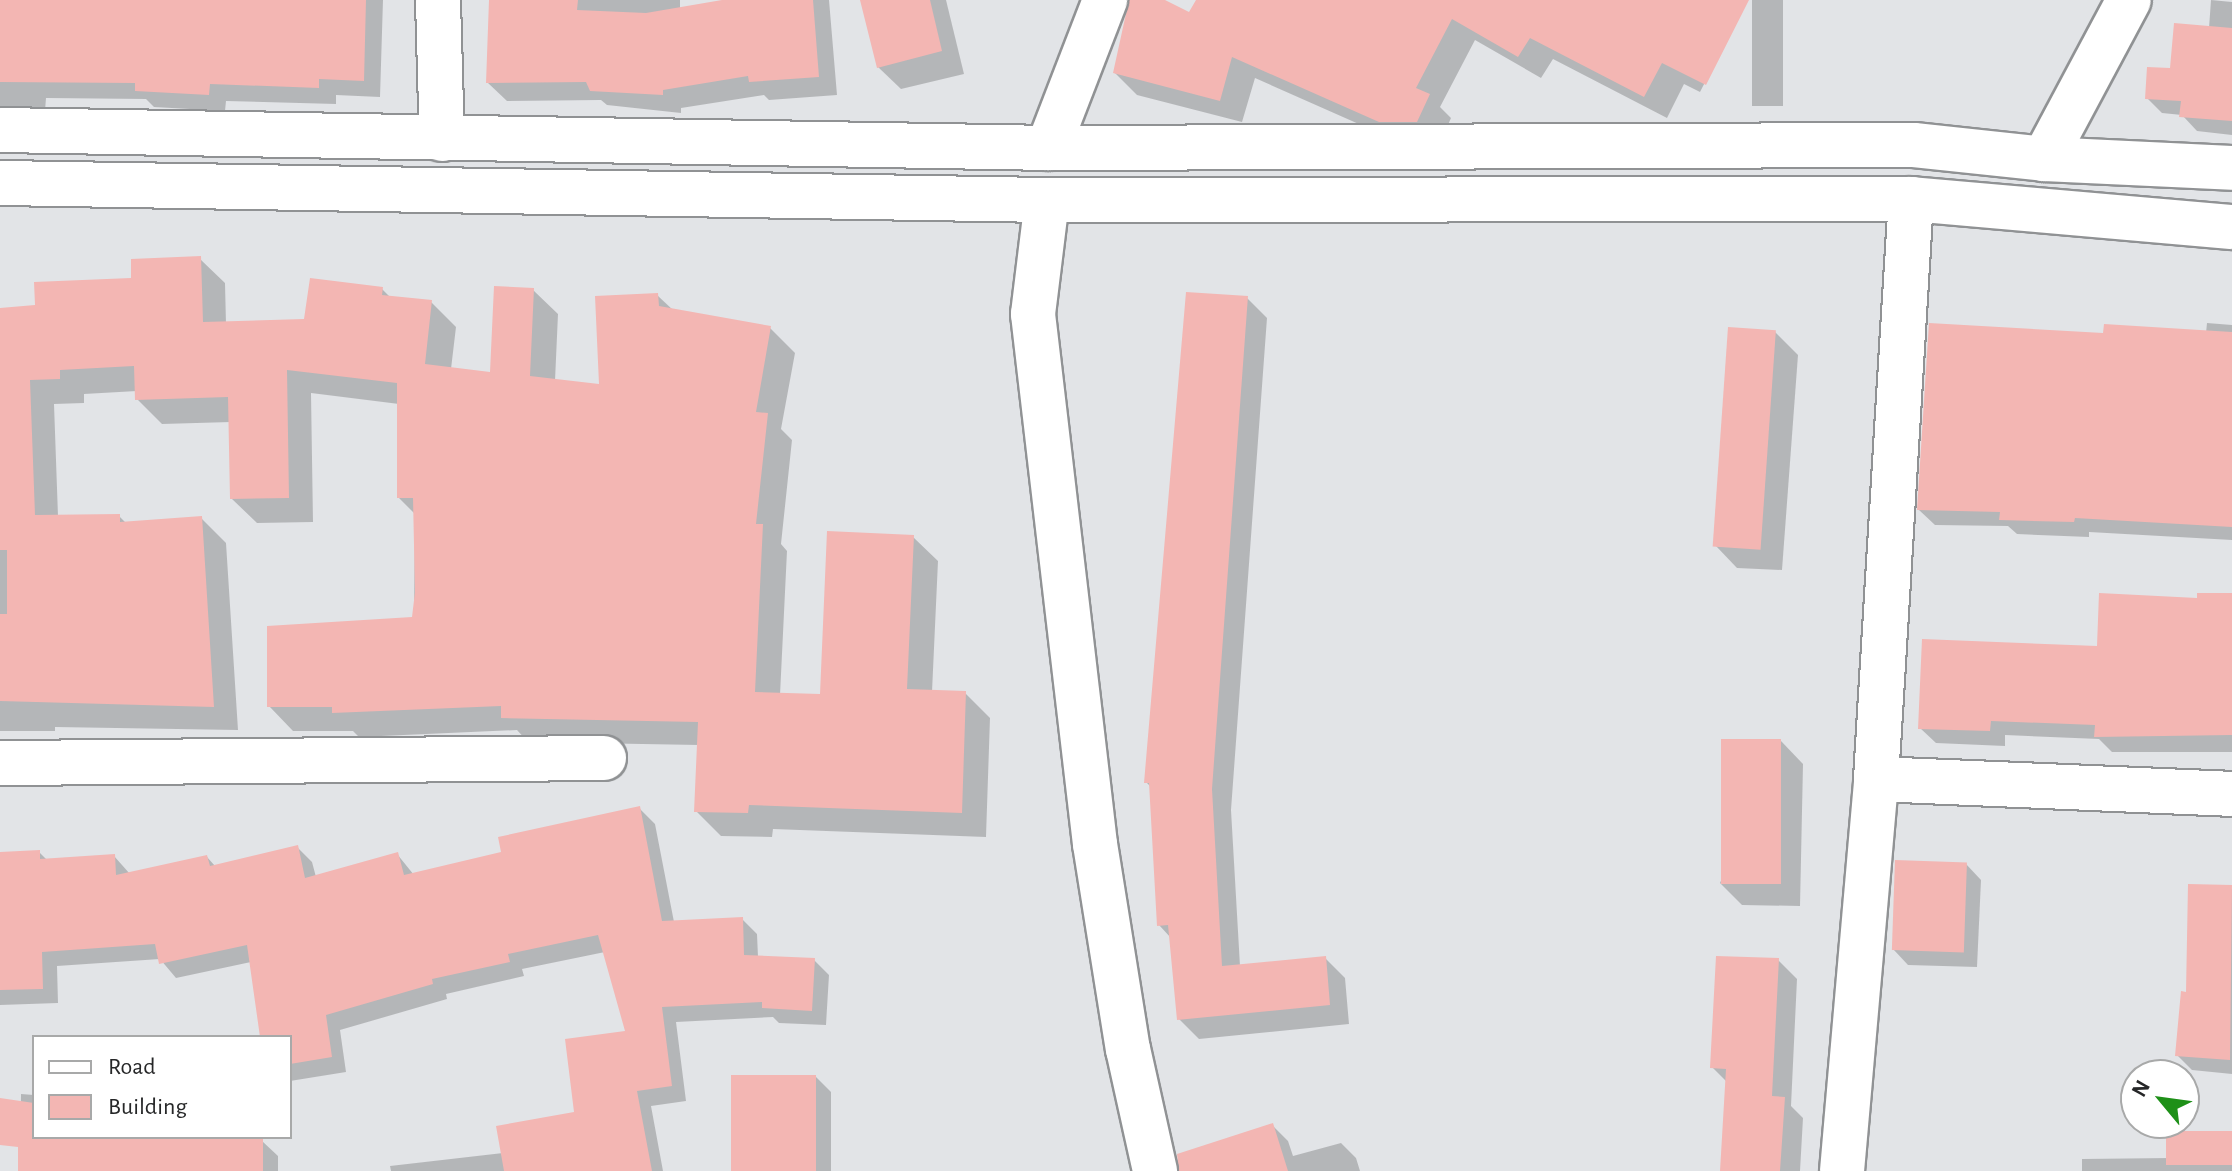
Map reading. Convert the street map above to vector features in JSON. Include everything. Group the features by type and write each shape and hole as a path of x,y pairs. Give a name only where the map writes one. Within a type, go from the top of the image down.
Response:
{"main road":[{"path":"438,0 442,139"},
{"path":"1048,148 1105,0"},
{"path":"2044,159 2129,0"},
{"path":"0,130 1048,148 1898,145 2044,159 2232,168"},
{"path":"0,183 1047,200 1911,199 2232,227"},
{"path":"1842,1171 1876,779 1911,199"},
{"path":"1047,200 1033,314 1095,844 1128,1049 1155,1171"},
{"path":"0,763 604,758"},
{"path":"1876,779 2232,794"}],"building":[{"path":"0,0 366,0 364,81 319,79 319,88 210,84 209,95 135,91 135,83 0,82"},
{"path":"489,0 578,0 577,10 646,13 722,0 813,0 819,77 749,82 748,76 663,90 663,95 590,91 586,82 486,83"},
{"path":"860,0 930,0 942,51 877,68"},
{"path":"1129,0 1165,0 1189,12 1196,0 1749,0 1706,85 1662,63 1644,97 1530,38 1518,57 1452,19 1416,88 1430,94 1417,122 1379,122 1232,57 1220,101 1113,73"},
{"path":"2174,23 2232,28 2232,121 2179,117 2181,101 2145,99 2147,67 2170,68"},
{"path":"201,256 203,322 304,319 310,278 383,287 382,295 432,300 425,364 490,372 494,286 534,288 530,376 599,384 595,296 658,293 659,306 771,326 756,412 768,413 756,524 763,524 755,692 820,694 827,531 914,535 907,689 966,691 962,813 749,805 748,813 694,812 698,722 501,718 501,706 332,713 332,707 267,707 267,626 412,617 415,592 413,498 397,498 397,383 287,370 289,498 230,499 228,397 135,400 134,366 60,370 60,379 30,380 35,515 120,514 120,522 202,516 214,707 0,701 0,614 7,614 7,550 0,550 0,308 35,305 34,282 131,278 131,259"},
{"path":"1186,292 1248,296 1212,789 1222,966 1326,956 1330,1005 1177,1020 1168,925 1157,926 1149,783 1144,783"},
{"path":"1929,323 2103,333 2104,324 2232,332 2232,527 2075,518 2074,522 1999,520 2000,512 1917,510"},
{"path":"1728,327 1776,330 1761,550 1713,546"},
{"path":"2099,593 2197,598 2197,593 2232,593 2232,735 2094,737 2095,725 1991,721 1990,731 1918,729 1922,639 2097,646"},
{"path":"1721,739 1781,739 1781,884 1721,884"},
{"path":"640,806 662,921 743,917 744,955 815,958 812,1011 762,1008 762,1002 662,1007 672,1086 637,1091 652,1171 504,1171 496,1126 574,1112 565,1039 625,1031 598,935 508,954 510,962 432,979 433,984 326,1015 332,1057 292,1064 292,1035 260,1035 247,945 159,964 155,944 42,952 43,989 0,990 0,852 40,850 40,859 115,854 116,875 207,855 210,866 298,845 305,878 398,852 404,875 501,852 498,837"},
{"path":"1895,860 1967,863 1964,952 1892,950"},
{"path":"2188,884 2232,885 2230,1060 2175,1056 2181,991 2186,992"},
{"path":"1716,956 1779,958 1772,1096 1785,1097 1780,1171 1720,1171 1726,1069 1710,1068"},
{"path":"731,1075 816,1075 816,1171 731,1171"},
{"path":"0,1098 32,1103 32,1139 263,1139 263,1171 18,1171 18,1147 0,1145"},
{"path":"1273,1123 1288,1171 1179,1171 1177,1154"},
{"path":"2200,1131 2232,1131 2232,1165 2166,1165 2166,1139 2200,1139"}]}
